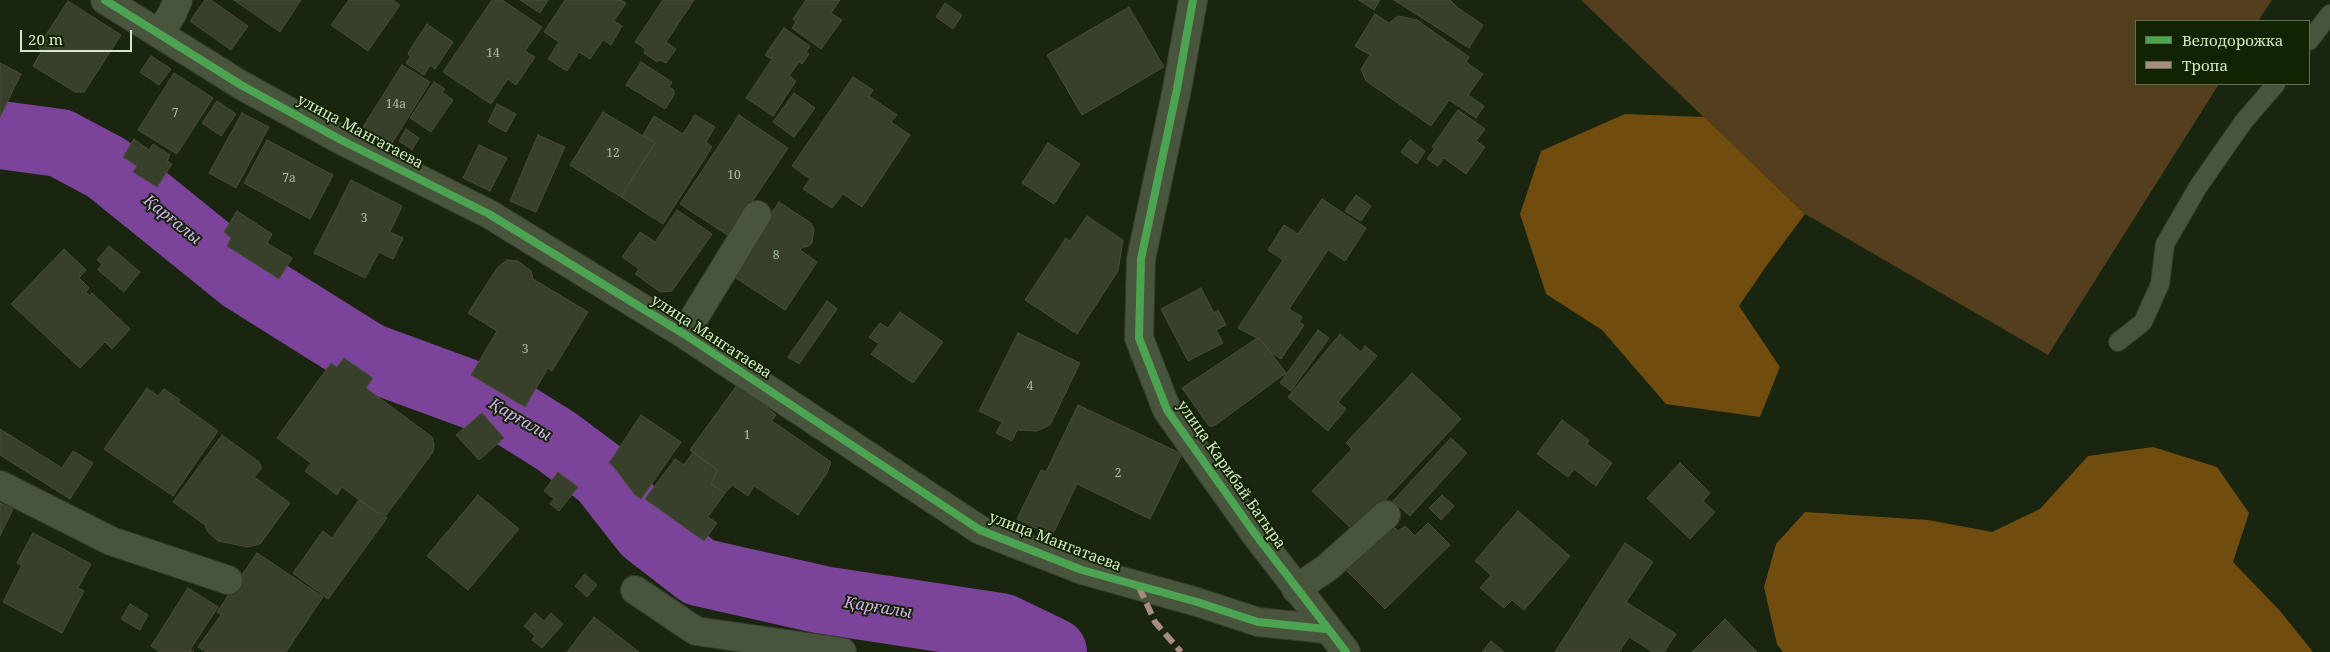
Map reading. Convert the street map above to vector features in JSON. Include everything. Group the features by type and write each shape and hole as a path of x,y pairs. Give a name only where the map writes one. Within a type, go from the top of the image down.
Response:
{"street":[{"name":"улица Мангатаева","path":"105,0 241,84 325,130 488,214 684,334 980,530 1082,570 1197,602 1258,622 1326,629"},
{"path":"158,34 172,14 178,0"},
{"name":"улица Карибай Батыра","path":"1193,0 1178,89 1141,259 1139,338 1167,410 1296,589 1346,652"},
{"path":"684,334 757,215"},
{"path":"0,485 111,541 228,580"},
{"path":"1296,589 1328,567 1386,515"},
{"path":"635,590 696,631 842,652"}],"lane":[{"path":"2310,40 2330,14"},
{"path":"2118,342 2143,322 2160,284 2165,244 2198,187 2244,121 2275,85"}],"shaded area":[{"path":"1581,0 2272,0 2259,20 2135,20 2135,85 2218,85 2048,355 1805,214"},
{"path":"1625,114 1704,117 1805,214 1739,306 1780,367 1760,417 1666,404 1602,330 1546,294 1520,214 1541,151"},
{"path":"2153,447 2217,467 2249,513 2233,562 2281,612 2313,652 1783,652 1777,644 1764,587 1776,544 1805,512 1928,520 1992,532 2040,509 2088,456"}],"building":[{"path":"205,0 211,0 248,26 231,50 190,21"},
{"path":"234,0 301,0 280,32"},
{"path":"349,0 393,0 400,5 368,51 331,25"},
{"path":"492,0 502,0 542,27 525,51 535,57 516,85 508,79 491,104 443,72"},
{"path":"520,0 548,0 540,13"},
{"path":"565,0 621,0 626,3 614,21 622,26 611,45 603,40 590,59 579,52 567,71 548,59 559,42 544,32"},
{"path":"663,0 694,0 666,42 676,49 666,63 660,60 657,62 644,53 645,49 635,42"},
{"path":"806,0 840,0 831,13 842,20 821,49 792,28 796,22 793,19"},
{"path":"1359,0 1380,0 1374,10"},
{"path":"1394,0 1450,0 1458,8 1483,25 1469,48"},
{"path":"68,1 121,35 84,92 75,92 33,66 42,51 38,47"},
{"path":"945,3 962,15 953,29 936,17"},
{"path":"1129,7 1164,67 1082,115 1047,55"},
{"path":"1375,14 1389,23 1398,16 1417,20 1469,57 1466,62 1483,74 1468,95 1484,106 1476,118 1449,100 1431,126 1366,81 1361,69 1370,55 1355,46"},
{"path":"427,24 453,42 435,69 430,65 424,75 406,63 410,57 408,53"},
{"path":"784,28 810,46 806,52 809,54 802,64 799,62 789,76 796,81 773,116 746,98 772,59 765,55"},
{"path":"151,56 171,69 159,85 140,72"},
{"path":"641,62 672,82 669,87 674,90 674,95 665,109 626,85"},
{"path":"0,63 21,74 0,117"},
{"path":"402,65 430,82 391,145 363,127"},
{"path":"174,73 213,98 177,154 138,130"},
{"path":"853,77 873,90 869,96 897,115 891,122 910,135 862,207 843,194 832,208 803,189 810,179 792,166"},
{"path":"434,82 445,89 442,92 453,100 431,132 410,118"},
{"path":"794,93 815,108 794,137 773,122"},
{"path":"217,101 236,114 221,136 202,123"},
{"path":"497,104 516,114 506,132 488,122"},
{"path":"1458,110 1485,129 1476,141 1485,147 1466,174 1444,158 1438,166 1427,159 1435,148 1432,147"},
{"path":"603,112 655,143 621,197 570,165"},
{"path":"242,113 269,127 236,188 209,173"},
{"path":"695,115 715,127 706,142 712,147 663,224 621,197 655,143 643,135 654,116 683,134"},
{"path":"739,115 788,148 729,236 680,204"},
{"path":"406,129 419,138 412,150 399,141"},
{"path":"538,135 565,147 536,212 510,201"},
{"path":"134,139 149,150 153,144 170,155 167,161 172,164 157,187 133,172 137,166 123,157"},
{"path":"267,140 333,175 310,219 244,183"},
{"path":"1410,140 1425,151 1417,164 1401,152"},
{"path":"1048,143 1080,164 1054,204 1022,183"},
{"path":"479,145 507,158 490,191 463,178"},
{"path":"351,180 402,206 390,232 403,238 393,259 379,252 365,278 314,253"},
{"path":"1356,195 1371,206 1361,221 1345,211"},
{"path":"1322,199 1366,228 1345,261 1328,250 1289,309 1302,317 1299,322 1304,325 1281,359 1269,351 1261,340 1238,328 1283,260 1268,250 1284,225 1298,234"},
{"path":"779,202 811,223 814,229 812,243 800,250 817,262 785,310 731,275"},
{"path":"677,210 712,234 672,291 660,292 635,274 639,269 622,257 640,232 655,242"},
{"path":"237,211 272,234 267,243 292,258 279,279 227,246 231,238 224,232"},
{"path":"1087,216 1123,240 1118,271 1077,334 1025,300 1066,238 1070,241"},
{"path":"109,246 140,272 124,292 98,270 102,264 97,260"},
{"path":"64,249 86,270 79,278 89,288 86,292 90,296 92,293 130,329 112,349 105,342 80,368 11,304"},
{"path":"507,260 518,261 531,271 533,279 588,312 552,371 548,368 525,407 471,375 497,331 468,313 498,267"},
{"path":"1201,288 1214,313 1218,310 1226,325 1216,330 1223,343 1188,361 1161,309"},
{"path":"827,301 837,309 799,364 788,357"},
{"path":"900,312 943,342 913,383 871,354 879,344 869,337 880,323 888,328"},
{"path":"1318,330 1329,338 1291,391 1280,383"},
{"path":"1018,333 1080,363 1050,425 1037,431 1017,430 1012,441 996,433 1002,422 979,411"},
{"path":"1340,334 1361,352 1365,346 1377,356 1338,402 1346,409 1328,431 1288,397"},
{"path":"1256,339 1261,340 1286,373 1214,426 1209,426 1182,388"},
{"path":"344,358 373,378 366,388 432,437 434,444 433,452 384,518 342,487 337,495 305,471 311,463 277,438 331,363 337,367"},
{"path":"1412,373 1461,419 1355,532 1312,491 1352,449 1346,443"},
{"path":"740,381 771,403 767,408 776,415 772,421 831,462 827,473 798,515 754,486 748,496 732,485 725,493 711,484 717,470 690,450"},
{"path":"147,388 158,396 164,389 180,400 178,402 218,431 173,496 104,449"},
{"path":"1078,405 1182,454 1150,519 1077,484 1052,536 1017,519 1041,470 1046,472"},
{"path":"482,413 504,438 479,460 456,435"},
{"path":"641,415 681,442 641,499 635,495 609,463"},
{"path":"1562,420 1589,440 1587,444 1612,463 1596,486 1574,469 1568,477 1537,454"},
{"path":"0,429 62,468 73,451 93,463 70,499 0,455"},
{"path":"222,435 258,461 262,468 254,477 290,503 260,544 248,547 218,541 208,532 205,525 173,502"},
{"path":"1451,438 1467,453 1410,516 1393,501"},
{"path":"693,452 717,470 711,484 725,493 708,517 717,523 704,541 645,499 675,459 684,465"},
{"path":"1680,463 1710,493 1703,501 1715,512 1690,539 1647,498"},
{"path":"558,472 578,487 559,511 550,504 554,499 544,491"},
{"path":"478,495 519,529 468,590 427,556"},
{"path":"1442,495 1454,506 1441,520 1429,508"},
{"path":"359,500 387,518 328,599 293,573 323,531 332,538"},
{"path":"0,503 13,509 0,536"},
{"path":"1518,511 1570,556 1524,610 1512,600 1504,608 1480,588 1491,575 1475,561"},
{"path":"1428,523 1450,545 1385,609 1346,570 1392,525 1398,531 1405,526 1415,536"},
{"path":"33,533 91,564 78,588 84,591 62,633 3,602 22,565 17,563"},
{"path":"1625,543 1653,562 1626,602 1676,634 1664,652 1653,652 1629,637 1619,652 1555,652"},
{"path":"257,553 323,597 286,652 206,652 198,647 221,615 217,612"},
{"path":"585,574 597,585 587,597 575,586"},
{"path":"188,588 218,607 190,650 194,652 160,652 151,646"},
{"path":"130,604 148,615 140,630 121,619"},
{"path":"535,613 544,621 551,613 563,624 542,648 532,640 535,636 524,626"},
{"path":"594,617 639,652 567,652"},
{"path":"1725,619 1757,652 1692,652"},
{"path":"1491,641 1504,652 1482,652"}],"waterway":[{"name":"Қарғалы","path":"0,135 60,143 107,168 243,278 369,357 497,404 556,441 603,476 646,531 699,572 823,600 1001,627 1053,652"}],"marked path":[{"path":"1139,587 1155,622 1181,652"}],"cycle path":[{"path":"105,0 241,85 341,140 489,214 684,334 980,530 1082,570 1197,602 1258,622 1326,629"},
{"path":"1193,0 1177,89 1141,259 1139,338 1167,410 1253,531 1346,652"}]}
